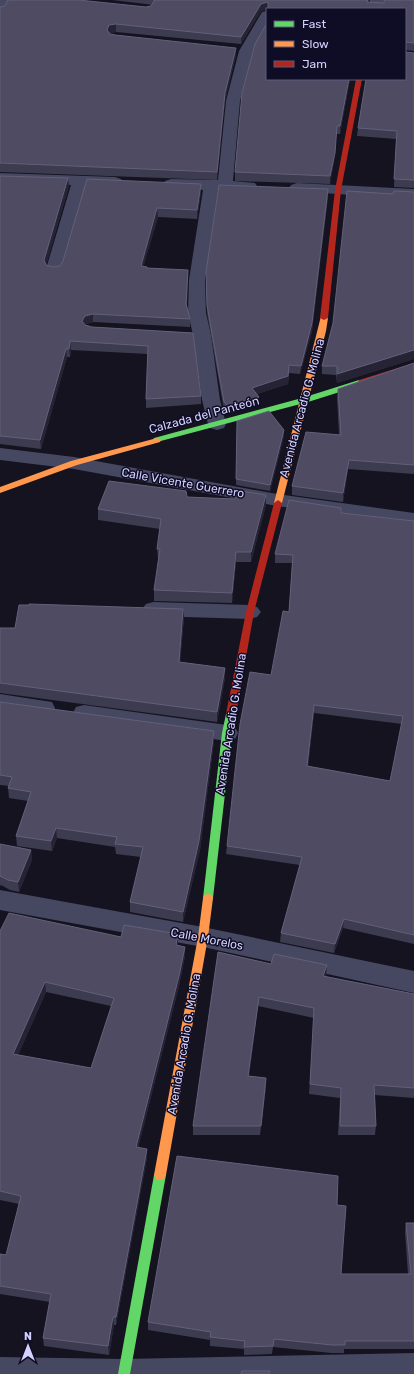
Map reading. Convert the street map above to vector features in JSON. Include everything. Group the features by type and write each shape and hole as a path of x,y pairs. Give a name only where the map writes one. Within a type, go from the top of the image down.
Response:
{"street":[{"path":"0,10 4,0"},
{"path":"218,424 194,334 197,313 197,280 218,186 233,102 246,51 266,16"},
{"path":"231,50 246,51"},
{"name":"Avenida Arcadio G. Molina","path":"124,1374 203,937 227,732 250,612 277,500 305,400 322,331 338,190 359,80"},
{"path":"0,178 126,183"},
{"path":"54,269 80,181"},
{"path":"157,184 263,187"},
{"path":"286,188 414,194"},
{"name":"Calzada del Panteón","path":"0,490 74,463 305,400 414,364"},
{"name":"Calle Vicente Guerrero","path":"0,454 74,463 277,500 414,519"},
{"path":"130,609 250,612"},
{"path":"0,702 227,732"},
{"name":"Calle Morelos","path":"0,900 203,937 414,982"},
{"path":"0,1372 124,1374 414,1368"}],"building":[{"path":"8,0 79,0 146,7 151,6 154,0 368,0 367,2 384,3 384,0 414,0 414,43 406,42 406,8 268,8 268,2 261,4 241,37 116,24 109,25 107,30 110,34 115,35 236,48 225,93 217,172 0,163 0,7 5,6"},
{"path":"266,25 266,80 349,80 340,126 337,126 335,153 330,176 235,172 242,93 255,44"},
{"path":"406,52 414,53 414,180 394,179 397,131 358,128 366,80 406,80"},
{"path":"0,176 68,178 44,260 46,265 53,267 60,266 63,261 87,179 201,184 197,210 157,208 141,266 147,268 188,270 186,304 190,319 93,314 85,316 82,321 85,325 92,327 193,333 201,396 146,399 148,346 70,341 69,349 66,349 40,440 0,436"},
{"path":"219,185 328,189 312,323 301,366 289,365 288,376 252,388 259,397 228,406 224,402 207,305 206,272"},
{"path":"347,191 393,194 394,191 414,192 414,350 337,374 337,366 322,366 333,323"},
{"path":"414,363 414,465 349,460 343,493 292,486 306,432 341,435 338,389"},
{"path":"269,411 284,430 270,485 236,479 237,421"},
{"path":"109,481 186,491 187,497 235,499 235,490 266,495 251,552 236,552 232,593 154,590 160,549 157,549 161,519 98,509"},
{"path":"289,500 341,508 341,513 414,521 414,935 344,919 335,944 281,933 302,857 227,846 240,724 250,672 271,675 283,611 289,612 293,555 275,554","holes":["314,705 403,716 390,781 307,766"]},
{"path":"29,604 183,609 179,662 225,668 217,712 0,683 0,628 15,628 19,605"},
{"path":"0,702 214,731 199,841 183,912 130,902 143,847 115,844 117,837 56,828 51,841 16,836 31,792 8,788 12,777 0,775"},
{"path":"0,844 31,850 18,882 8,880 0,876"},
{"path":"9,913 121,937 124,925 178,934 176,945 185,947 136,1147 147,1149 116,1317 113,1317 108,1346 43,1338 51,1294 0,1286 0,1254 6,1255 21,1196 0,1191 0,931","holes":["45,982 114,998 91,1068 13,1054"]},
{"path":"218,952 271,964 274,954 327,965 323,976 414,994 414,1088 374,1085 376,1126 340,1126 341,1088 310,1084 314,1008 259,997 248,1076 266,1078 261,1126 193,1126"},
{"path":"177,1156 338,1176 337,1205 346,1206 341,1274 411,1274 406,1223 414,1223 414,1341 345,1341 345,1345 332,1345 274,1339 273,1346 244,1347 245,1341 210,1337 211,1332 148,1322"},
{"path":"242,1371 270,1371 269,1374 241,1374"}],"traffic: fast":[{"path":"157,440 305,400 362,382"},
{"path":"208,898 227,733 231,714"},
{"path":"124,1374 160,1175"}],"traffic: slow":[{"path":"278,503 324,318"},
{"path":"0,490 74,463 157,440"},
{"path":"160,1175 203,937 208,898"}],"traffic: jam":[{"path":"324,318 338,190 359,80"},
{"path":"362,382 414,365"},
{"path":"231,714 250,612 278,503"}]}
